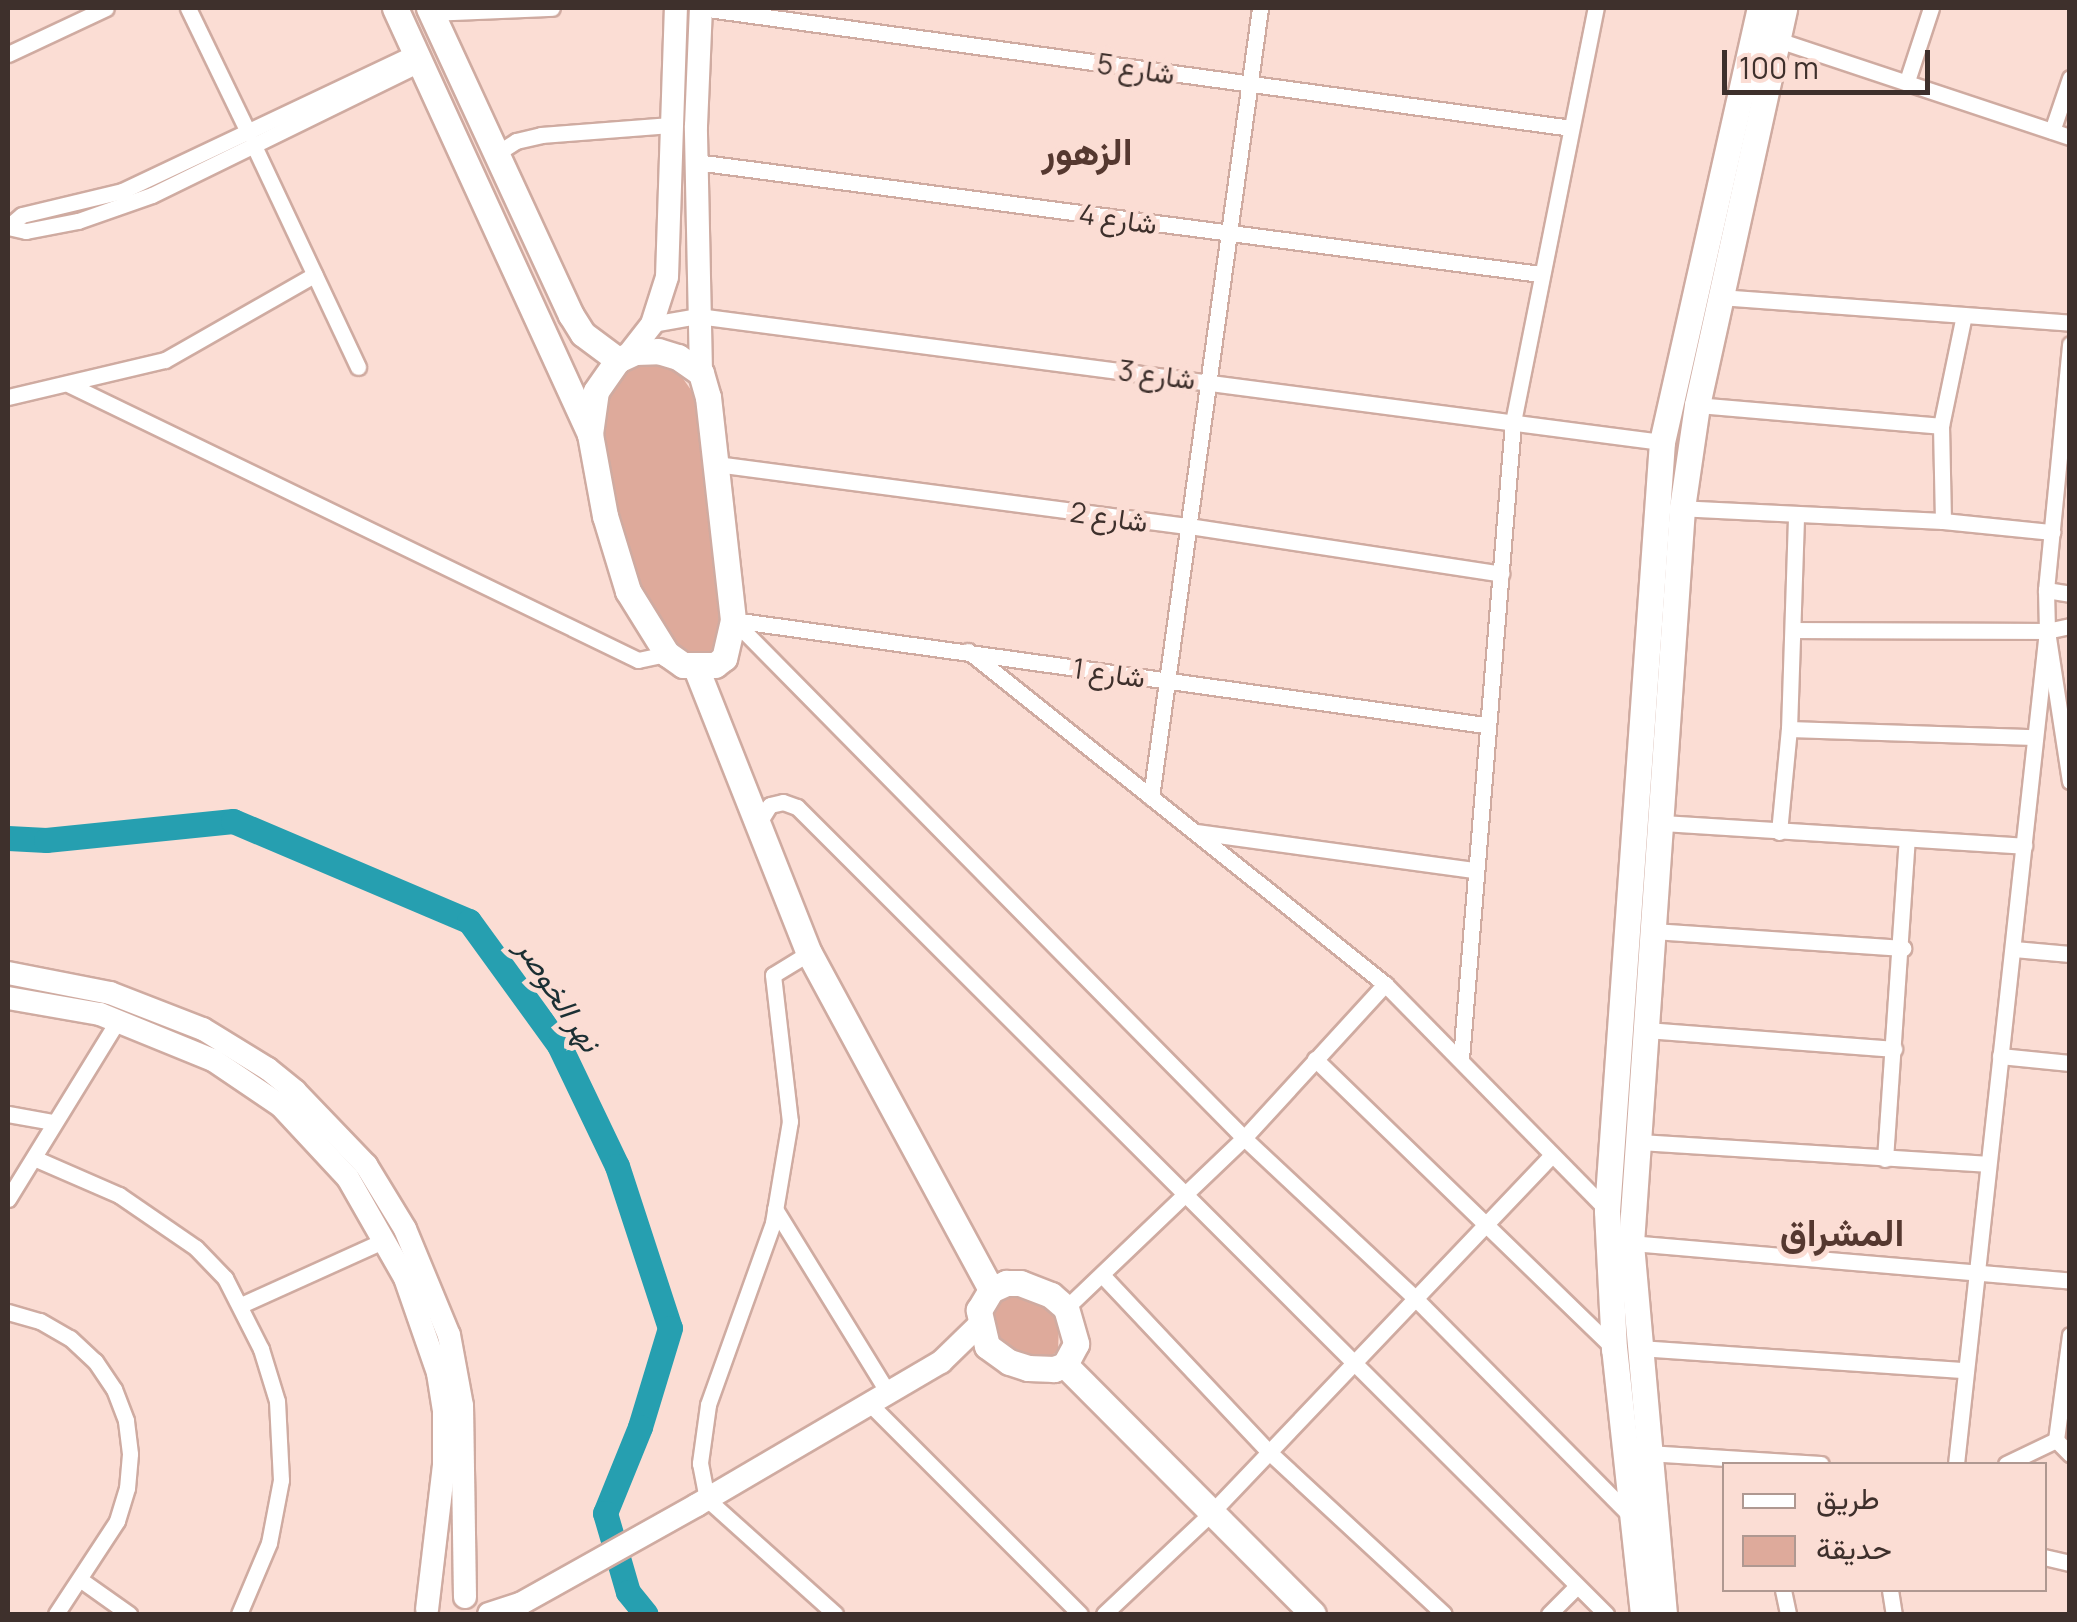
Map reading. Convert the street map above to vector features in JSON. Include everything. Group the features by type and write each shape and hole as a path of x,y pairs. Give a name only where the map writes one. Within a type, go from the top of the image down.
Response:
{"main road":[{"path":"395,8 590,434 604,516 628,591 667,654 696,668 716,665 724,658 733,620 716,464 701,373 678,357 658,351 623,358 596,391 590,434"},
{"path":"1643,1614 1630,1514 1626,1349 1662,823 1671,507 1662,442 1760,8"},
{"path":"1664,1614 1648,1452 1626,1349 1607,1210 1671,507 1697,406 1784,8"},
{"path":"430,10 571,315 584,334 623,358"},
{"path":"696,668 809,954 991,1290"},
{"path":"1020,1283 1051,1296 1066,1308 1076,1344 1065,1365 1038,1370 1000,1357 987,1346 979,1325 979,1310 991,1290 1020,1283"},
{"path":"1065,1365 1313,1614"}],"street":[{"path":"8,54 106,8"},
{"path":"188,8 358,367"},
{"path":"430,10 552,8"},
{"path":"623,358 652,324 667,277 676,8"},
{"path":"701,373 696,162 702,8"},
{"name":"شارع 5","path":"702,8 1571,128"},
{"path":"1151,797 1260,8"},
{"path":"1461,1060 1512,422 1596,8"},
{"path":"1906,81 1931,8"},
{"path":"1776,39 2070,136"},
{"path":"8,227 22,216 122,191 252,140 418,57"},
{"path":"2052,130 2070,78"},
{"path":"496,154 516,140 541,135 671,126"},
{"name":"شارع 4","path":"696,162 1540,274"},
{"path":"8,397 165,360 314,276"},
{"path":"1720,297 2070,323"},
{"path":"1943,522 1941,426 1964,315"},
{"name":"شارع 3","path":"652,324 698,316 1662,442"},
{"path":"2070,344 2046,590 2047,631 2070,780"},
{"path":"70,385 638,660 667,654"},
{"path":"1697,406 1941,426"},
{"name":"شارع 2","path":"716,464 1189,526 1501,574"},
{"path":"1671,507 2052,532"},
{"path":"1778,832 1789,729 1796,517"},
{"path":"2046,590 2070,594"},
{"path":"733,620 1244,1138 1415,1298 1630,1514"},
{"name":"شارع 1","path":"733,620 1485,725"},
{"path":"1793,630 2047,631 2070,626"},
{"path":"1956,1462 1974,1271 2014,948 2047,631"},
{"path":"968,651 1386,984 1607,1210"},
{"path":"1789,729 2034,736"},
{"path":"757,827 770,805 783,802 796,807 1606,1614"},
{"path":"1662,823 2024,846"},
{"path":"1196,832 1474,870"},
{"path":"1885,1159 1903,948 1907,839"},
{"path":"1653,931 1903,948"},
{"path":"2014,948 2070,954"},
{"path":"809,954 773,975 790,1121 775,1209 703,1428 700,1462 702,1502 835,1614"},
{"path":"8,973 110,993 203,1030 282,1080 319,1112 366,1165 404,1228 450,1335 462,1406 464,1597 482,1614"},
{"path":"1066,1308 1244,1138 1386,984"},
{"path":"8,998 118,1020 212,1060 280,1106 348,1178 386,1240 418,1309 444,1409 444,1465 425,1612"},
{"path":"8,1199 118,1020"},
{"path":"1647,1030 1894,1049"},
{"path":"2000,1056 2070,1063"},
{"path":"1315,1059 1486,1224 1626,1349 1965,1370"},
{"path":"8,1114 52,1122"},
{"path":"1639,1142 1986,1164"},
{"path":"1104,1614 1210,1513 1552,1155"},
{"path":"34,1158 119,1194 164,1222 215,1268 241,1306 277,1401 282,1439 281,1480 269,1544 239,1614"},
{"path":"775,1209 878,1397 1080,1614"},
{"path":"241,1306 386,1240"},
{"path":"1631,1242 2070,1281"},
{"path":"1102,1276 1269,1452 1444,1614"},
{"path":"8,1312 55,1330 94,1361 114,1389 126,1421 130,1454 128,1488 116,1520 56,1614"},
{"path":"489,1614 520,1604 941,1362 979,1325"},
{"path":"2056,1440 2070,1335"},
{"path":"941,1362 972,1355 1000,1357"},
{"path":"2056,1440 2070,1454"},
{"path":"2010,1462 2056,1440"},
{"path":"1648,1452 1764,1462"},
{"path":"434,1552 446,1562 463,1552"},
{"path":"81,1580 129,1614"},
{"path":"1550,1614 1576,1587"},
{"path":"425,1612 440,1598 464,1597"}],"green space":[{"path":"643,358 677,370 698,400 724,622 717,644 706,655 685,653 674,643 636,584 613,496 600,428 606,388 615,374"},
{"path":"1008,1295 1027,1296 1047,1305 1059,1324 1058,1351 1043,1361 1026,1359 986,1333 993,1302"}],"waterway":[{"name":"نهر الخوصر","path":"8,838 46,840 233,821 469,921 559,1045 617,1166 670,1328 640,1427 605,1513 628,1592 646,1614"}],"district":[{"name":"الزهور","path":"1087,151"},
{"name":"المشراق","path":"1842,1232"}]}
